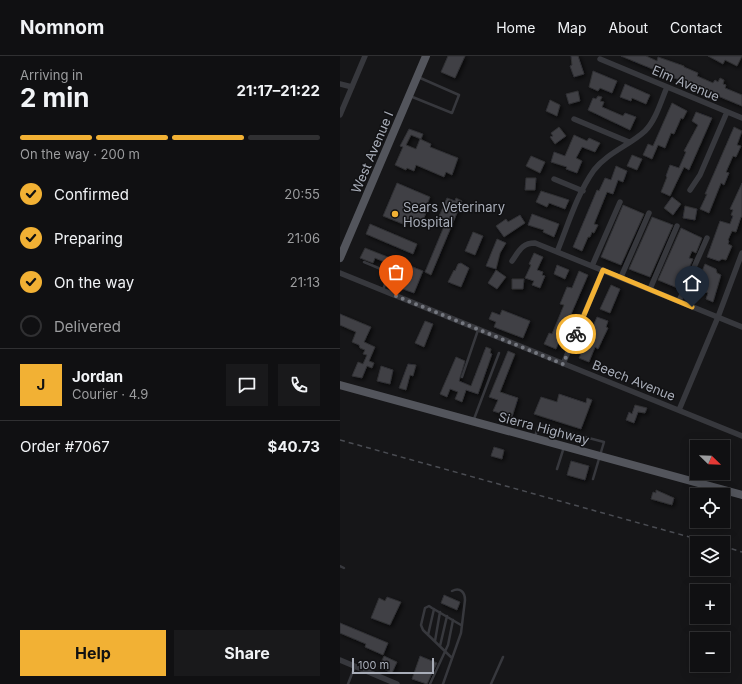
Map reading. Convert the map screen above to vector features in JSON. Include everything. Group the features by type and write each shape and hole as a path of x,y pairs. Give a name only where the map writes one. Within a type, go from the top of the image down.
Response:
{"main road":[{"name":"West Avenue I","path":"340,258 426,56"},
{"name":"Sierra Highway","path":"340,385 742,495"}],"street":[{"path":"340,115 365,56"},
{"name":"Elm Avenue","path":"600,59 742,118"},
{"path":"340,84 352,88"},
{"path":"557,252 583,191 595,170 605,159 645,130 652,121 667,86"},
{"path":"690,190 700,175 727,112"},
{"path":"574,119 629,142"},
{"path":"554,179 583,191"},
{"path":"592,266 620,202"},
{"path":"620,277 649,212"},
{"path":"650,289 677,226"},
{"path":"679,301 707,238"},
{"path":"512,261 522,246 528,243 535,243 742,327"},
{"path":"679,410 742,255"},
{"path":"563,364 603,270"},
{"name":"Beech Avenue","path":"340,273 742,436"},
{"path":"340,660 397,684"}],"lane":[{"path":"410,95 452,113 459,95 417,77"},
{"path":"364,262 400,277"},
{"path":"383,290 390,273"},
{"path":"462,376 479,329"},
{"path":"473,422 499,353"},
{"path":"534,438 539,425 604,442 593,480"},
{"path":"580,451 584,437"},
{"path":"557,469 564,446"},
{"path":"340,566 344,568"},
{"path":"442,684 461,632 465,596 458,589 452,590"},
{"path":"452,658 435,640 428,635 422,627 426,607 440,612 461,625"},
{"path":"428,635 434,609"},
{"path":"435,640 440,612"},
{"path":"440,646 447,616"},
{"path":"430,684 446,652 454,620"},
{"path":"491,684 503,657"},
{"path":"348,684 356,666"}],"building":[{"path":"448,56 465,56 455,78 441,72"},
{"path":"571,56 578,56 584,74 574,77 570,66 572,65"},
{"path":"621,56 646,56 657,61 658,57 684,66 698,73 697,76 713,83 715,80 718,82 720,78 724,80 723,84 726,85 725,88 742,95 742,106"},
{"path":"708,56 742,56 737,66 725,60 723,64"},
{"path":"593,71 617,81 612,93 600,88 598,91 589,87"},
{"path":"625,84 650,95 646,104 632,98 631,101 620,97"},
{"path":"578,91 580,101 569,104 566,94"},
{"path":"598,96 602,97 600,101 604,102 602,107 623,116 625,113 636,117 630,130 588,110 593,98 596,99"},
{"path":"550,100 560,105 557,116 546,111"},
{"path":"672,103 687,111 683,119 681,118 674,134 671,133 665,148 658,145 652,159 643,155 648,144 653,146"},
{"path":"696,112 712,118 689,170 684,167 670,196 661,192 670,165 679,168 686,152 684,151 698,125 692,121"},
{"path":"559,127 566,136 555,144 550,137 553,136 551,133"},
{"path":"734,127 742,131 737,145 741,146 736,157 733,156 726,172 729,173 724,185 721,183 709,213 700,209"},
{"path":"409,129 423,134 421,139 411,135 406,145 416,149 420,139 431,144 430,147 458,158 452,175 446,172 444,177 416,165 414,171 407,168 406,170 395,165 403,147 400,146"},
{"path":"574,135 587,141 589,138 600,143 595,152 582,147 576,158 582,161 577,173 566,169 567,167 551,162 554,152 565,156"},
{"path":"632,155 642,159 637,170 627,166"},
{"path":"531,156 545,162 540,173 526,166"},
{"path":"616,166 627,171 623,182 618,180 613,194 607,192 594,224 598,225 594,233 592,232 590,237 588,237 582,251 573,247 597,190 599,191 605,178 611,180"},
{"path":"526,178 536,178 535,190 525,190"},
{"path":"397,183 430,197 424,212 426,213 423,220 418,218 417,222 409,219 407,224 404,222 403,224 383,216"},
{"path":"742,183 742,217 736,232 732,231 728,240 728,244 732,246 726,260 722,259 719,261 707,257 720,221 730,224 733,216 731,215 733,210 730,209"},
{"path":"541,191 569,200 565,209 549,203 547,207 536,202"},
{"path":"672,197 681,204 673,215 664,208"},
{"path":"447,198 455,201 456,198 462,201 431,275 425,272 445,224 437,221"},
{"path":"623,205 644,214 621,265 601,257"},
{"path":"685,206 697,209 695,220 683,218"},
{"path":"532,214 559,224 554,237 543,232 544,230 528,225"},
{"path":"520,215 525,223 504,237 496,226 506,219 508,222"},
{"path":"652,217 673,225 650,277 629,269"},
{"path":"370,224 417,244 413,254 366,234"},
{"path":"681,228 702,238 696,253 692,251 689,258 693,259 680,289 658,280"},
{"path":"473,232 483,236 475,255 465,251"},
{"path":"497,239 506,243 500,253 496,269 486,266"},
{"path":"365,248 423,271 414,293 403,289 408,278 401,274 403,270 375,258 373,263 360,258"},
{"path":"534,253 543,257 537,270 543,272 542,275 545,276 540,288 532,285 534,281 525,278 531,265 529,264"},
{"path":"461,263 469,268 461,287 448,282 458,264"},
{"path":"705,264 716,269 717,273 721,275 713,302 706,299 708,293 701,290 700,292 697,291 696,295 689,292 700,276"},
{"path":"557,265 569,270 565,279 554,274"},
{"path":"496,270 506,277 497,289 488,283"},
{"path":"579,271 588,275 556,349 544,344 549,333 552,334 564,305 560,304 567,287 572,288"},
{"path":"512,279 524,279 523,289 512,289"},
{"path":"611,285 620,289 610,313 600,309"},
{"path":"502,310 530,321 523,338 494,327 496,322 489,319 492,312 500,315"},
{"path":"340,314 371,327 364,342 375,347 369,361 374,363 372,368 367,366 362,378 352,376 358,362 363,364 367,355 363,354 365,350 352,342 356,332 340,325"},
{"path":"597,317 608,321 606,327 608,328 598,349 595,347 589,362 579,358"},
{"path":"425,321 433,324 424,347 415,343"},
{"path":"486,347 491,349 490,353 492,354 478,394 466,390 462,402 455,399 458,392 450,389 447,397 440,394 456,357 465,361 459,381 471,386"},
{"path":"508,351 515,354 500,392 518,398 512,417 493,411 498,400 489,397"},
{"path":"408,364 416,365 413,376 410,375 406,390 399,388"},
{"path":"381,366 393,370 390,384 377,381"},
{"path":"559,394 586,403 587,398 592,400 581,429 534,414 541,397 557,402"},
{"path":"635,405 647,408 645,413 638,412 634,423 626,420 629,412 632,414"},
{"path":"494,447 504,450 502,459 491,456"},
{"path":"571,461 589,466 585,480 567,475"},
{"path":"656,490 674,498 672,505 651,499 653,492 656,493"},
{"path":"444,595 460,602 457,610 441,603"},
{"path":"387,597 401,602 390,625 371,618 379,598 385,601"},
{"path":"340,623 388,643 383,655 365,647 366,644 340,633"},
{"path":"384,656 397,662 392,673 379,667"},
{"path":"420,656 437,663 427,684 412,679"}],"railway":[{"path":"340,440 690,537"},
{"path":"730,548 742,552"}],"way so far":[{"path":"396,296 563,364 576,334"}],"place":[{"name":"Sears Veterinary Hospital","path":"395,214"}],"route":[{"path":"576,334 603,270 692,307"}]}
